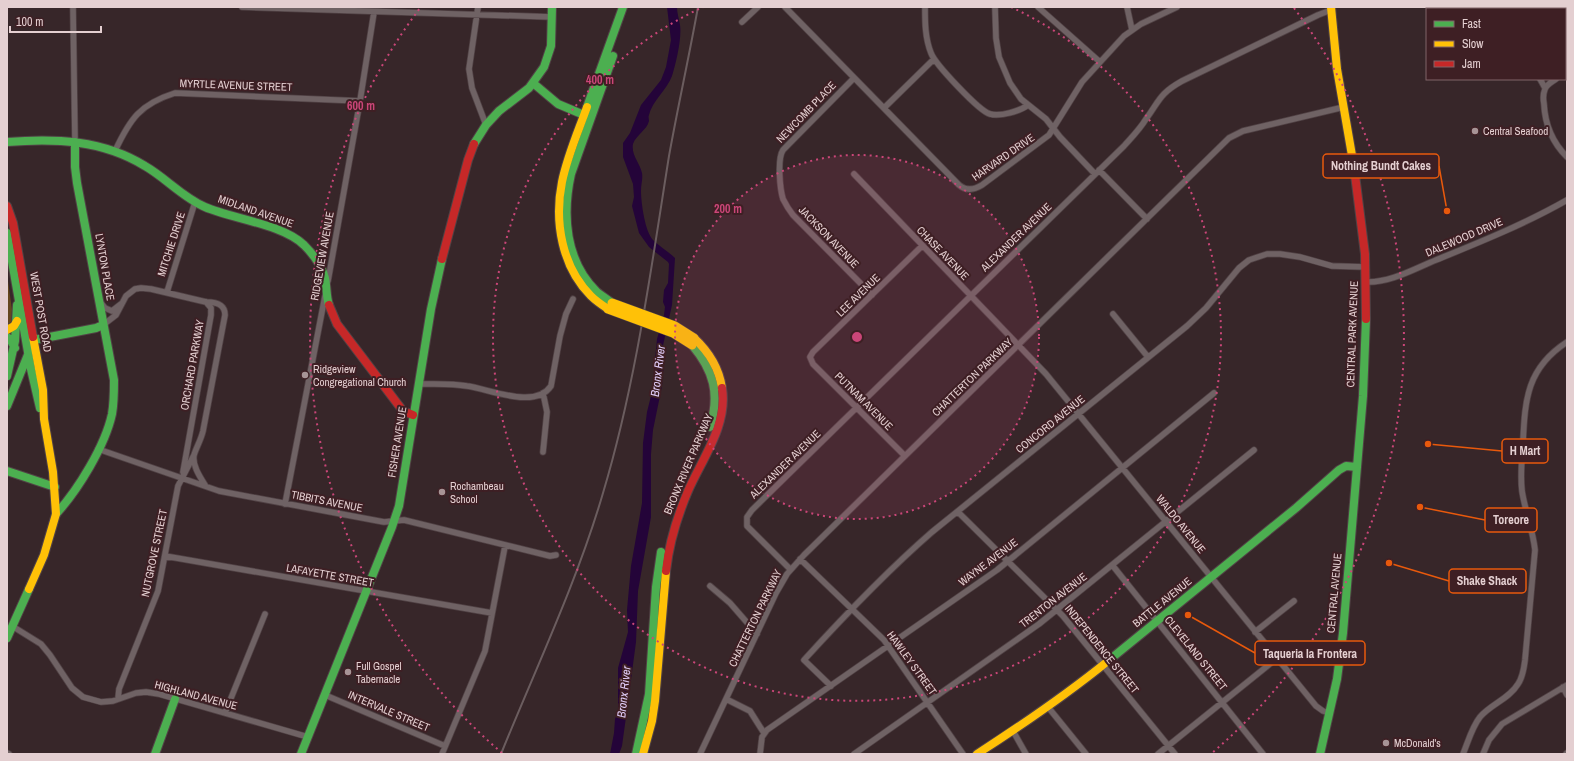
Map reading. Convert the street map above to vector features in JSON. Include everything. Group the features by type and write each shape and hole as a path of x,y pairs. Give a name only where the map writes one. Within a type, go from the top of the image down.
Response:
{"main road":[{"name":"FISHER AVENUE","path":"301,754 367,591 399,506 431,309 445,244 468,160 474,144 486,125 494,116 524,93 544,67 550,51 552,7"},
{"name":"BRONX RIVER PARKWAY","path":"623,7 562,179 559,205 560,227 566,254 577,279 591,296 610,306 693,341 708,353 717,368 722,388 723,405 716,431 686,495 671,541 664,582 655,700 643,754"},
{"name":"BRONX RIVER PARKWAY","path":"610,306 587,281 579,268 568,238 566,201 572,169 630,7"},
{"name":"CENTRAL PARK AVENUE","path":"1331,9 1337,68 1357,188 1366,267 1366,340 1360,432"},
{"path":"533,83 554,102 584,115"},
{"name":"MIDLAND AVENUE","path":"7,142 38,140 75,142 115,151 145,165 178,192 195,202 281,231 293,237 310,252 319,264 325,277 328,303 342,330 403,411 413,414"},
{"name":"LYNTON PLACE","path":"56,514 72,496 98,449 109,427 115,400 114,380 77,183 75,167 75,142"},
{"name":"WEST POST ROAD","path":"7,210 13,223 43,390 44,419 55,487 56,514 44,555 7,638"},
{"name":"WEST POST ROAD","path":"7,232 28,354 36,394 44,419"},
{"path":"7,376 17,337 16,285"},
{"path":"7,330 14,326 17,320"},
{"path":"7,406 34,340 96,328 103,325"},
{"path":"7,337 10,339 15,348"},
{"name":"BRONX RIVER PARKWAY","path":"636,754 648,699 657,587 663,545 676,503 707,434 715,409 716,393 711,373 693,341"},
{"name":"CENTRAL AVENUE","path":"1320,754 1341,654 1360,432"},
{"name":"BATTLE AVENUE","path":"977,754 1048,707 1103,665 1296,508 1339,470 1346,466 1357,467"},
{"path":"7,471 55,487"},
{"path":"155,754 175,699"}],"street":[{"name":"LYNTON PLACE","path":"73,7 75,142"},
{"path":"242,7 552,17"},
{"path":"478,7 470,58 469,76 486,125"},
{"path":"742,22 758,7"},
{"name":"HARVARD DRIVE","path":"784,7 959,185 965,189 974,189 982,185 1042,142 1054,128 1078,88 1120,40 1132,30 1177,7"},
{"path":"925,7 926,37 934,59 985,112 992,115 999,114 1024,108 1028,105"},
{"path":"995,7 996,38 1001,66 1021,100 1046,119 1097,172 1147,219"},
{"path":"1038,7 1100,62"},
{"path":"1127,7 1132,30"},
{"name":"ALEXANDER AVENUE","path":"790,569 751,531 746,523 747,517 752,510 1138,131 1158,100 1172,87 1331,9"},
{"name":"RIDGEVIEW AVENUE","path":"285,504 326,289 360,101 374,12"},
{"path":"884,108 934,59"},
{"name":"NEWCOMB PLACE","path":"780,164 781,153 787,144 854,78"},
{"path":"1541,80 1545,88"},
{"path":"1554,80 1545,88 1543,96 1544,114 1548,129 1553,139 1567,157"},
{"name":"MYRTLE AVENUE STREET","path":"115,151 130,122 137,114 158,98 175,93 360,101"},
{"name":"CHATTERTON PARKWAY","path":"700,754 776,593 790,569 1225,141 1235,134 1344,107"},
{"name":"JACKSON AVENUE","path":"780,164 783,197 790,211 872,295"},
{"name":"CHASE AVENUE","path":"854,174 1018,345"},
{"name":"DALEWOOD DRIVE","path":"1366,282 1386,280 1424,265 1539,215 1567,200"},
{"name":"MITCHIE DRIVE","path":"166,292 195,202"},
{"name":"LEE AVENUE","path":"810,359 814,352 922,246"},
{"name":"CONCORD AVENUE","path":"831,686 804,660 852,608 910,551 1199,315 1239,268 1255,258 1267,254 1300,257 1332,266 1366,267"},
{"path":"98,298 102,306 110,310 116,309 131,292 141,288 166,292 206,302"},
{"path":"418,384 467,385 517,397 531,397 543,393 551,386 560,336 566,314 573,299"},
{"path":"103,325 116,315 123,300"},
{"name":"ORCHARD PARKWAY","path":"182,478 201,442 225,315 222,306 214,302 206,302"},
{"name":"ORCHARD PARKWAY","path":"182,478 211,315 211,308 206,302"},
{"path":"1113,314 1148,357"},
{"path":"1463,754 1472,731 1480,717 1518,685 1522,675 1525,660 1535,550 1534,536 1522,490 1521,473 1524,415 1528,394 1534,376 1544,362 1558,348 1567,342"},
{"name":"WALDO AVENUE","path":"1018,345 1046,374 1276,659 1316,706 1320,710 1329,713"},
{"name":"PUTNAM AVENUE","path":"810,359 813,364 856,408 905,456"},
{"path":"543,393 548,412 543,452"},
{"name":"WAYNE AVENUE","path":"764,733 1008,561 1214,393"},
{"name":"TIBBITS AVENUE","path":"98,449 220,491 384,522 404,520 505,546 550,556 556,555"},
{"name":"TRENTON AVENUE","path":"854,754 928,703 1057,610 1254,450"},
{"path":"195,454 195,462 205,485"},
{"name":"NUTGROVE STREET","path":"118,699 119,689 158,591 178,486 182,478"},
{"name":"INDEPENDENCE STREET","path":"958,512 1057,610 1175,754"},
{"path":"442,754 485,651 505,546"},
{"name":"LAFAYETTE STREET","path":"165,556 492,613"},
{"name":"HAWLEY STREET","path":"800,559 880,636 963,754"},
{"name":"CLEVELAND STREET","path":"1113,566 1263,754"},
{"path":"710,586 730,604 757,634"},
{"path":"1255,632 1294,601"},
{"path":"225,714 265,614"},
{"name":"HIGHLAND AVENUE","path":"12,626 36,640 45,648 77,693 84,697 101,702 113,701 136,693 146,692 159,694 308,737"},
{"path":"1158,754 1276,659"},
{"path":"1483,754 1489,740 1502,724 1565,686 1567,694"},
{"name":"INTERVALE STREET","path":"325,695 445,746"},
{"path":"726,699 750,711 764,733 761,741 760,754"},
{"path":"1048,707 1086,754"},
{"path":"1013,731 1026,754"}],"shaded area":[{"path":"7,274 12,310 11,322 7,325"}],"water":[{"name":"Bronx River","path":"667,7 677,7 680,25 679,43 675,64 670,81 656,100 651,110 648,124 634,141 633,152 642,173 642,203 648,231 653,240 675,258 672,305 662,350 664,361 662,386 653,430 651,454 651,517 638,591 636,642 622,746 619,754 610,754 615,719 618,711 618,668 628,632 627,610 631,566 642,503 643,443 647,412 652,392 657,339 664,315 664,290 668,283 669,264 649,247 639,233 632,206 634,197 633,184 623,157 623,143 630,133 641,105 661,80 666,67 671,40"}],"railway":[{"path":"501,754 569,592 593,526 615,452 642,326 669,156 698,7"}],"traffic: fast":[{"path":"474,144 486,125 499,111 529,88 544,67 551,46 552,7"},
{"path":"587,107 623,7"},
{"path":"612,303 597,292 586,280 578,266 572,252 569,237 567,205 571,174 613,56"},
{"path":"533,83 558,104 584,115"},
{"path":"7,142 43,140 61,141 96,146 112,151 129,157 145,166 181,193 205,207 270,227 295,238 304,245 324,273 329,305"},
{"path":"56,514 82,480 97,453 112,414 114,397 114,380 77,183 75,167 75,142"},
{"path":"7,233 31,369 40,408"},
{"path":"301,754 392,527 399,506 431,309 442,259"},
{"path":"7,376 15,341 17,305"},
{"path":"1320,754 1337,679 1343,633 1363,396 1366,319"},
{"path":"7,406 34,340 96,328 103,325"},
{"path":"7,337 10,339 15,348"},
{"path":"692,345 706,364 713,383 714,404 710,427"},
{"path":"1108,661 1296,508 1339,470 1346,466 1357,467"},
{"path":"7,471 55,487"},
{"path":"636,754 649,694 656,587 661,552"},
{"path":"7,638 29,589"},
{"path":"155,754 175,699"}],"traffic: slow":[{"path":"1331,7 1337,69 1354,167"},
{"path":"587,107 564,173 560,197 560,228 567,258 573,272 591,296 608,309"},
{"path":"612,303 675,326 694,338"},
{"path":"608,309 673,333 692,345"},
{"path":"7,330 14,326 17,321"},
{"path":"29,589 44,555 56,514 53,472 44,419 43,390 33,337"},
{"path":"694,338 704,348 716,367 722,388"},
{"path":"643,754 652,721 655,701 666,571"},
{"path":"977,754 1044,709 1108,661"}],"traffic: jam":[{"path":"442,259 468,160 474,144"},
{"path":"1354,167 1365,254 1366,319"},
{"path":"7,206 13,223 33,337"},
{"path":"329,305 337,324 403,411 413,415"},
{"path":"666,571 671,540 680,511 718,428 723,402 722,388"}],"place":[{"name":"Central Seafood","path":"1475,131"},
{"name":"Nothing Bundt Cakes","path":"1447,211"},
{"name":"Ridgeview Congregational Church","path":"305,375"},
{"name":"H Mart","path":"1428,444"},
{"name":"Rochambeau School","path":"442,492"},
{"name":"Toreore","path":"1420,507"},
{"name":"Shake Shack","path":"1389,563"},
{"name":"Taqueria la Frontera","path":"1188,615"},
{"name":"Full Gospel Tabernacle","path":"348,672"},
{"name":"McDonald's","path":"1386,743"}]}
